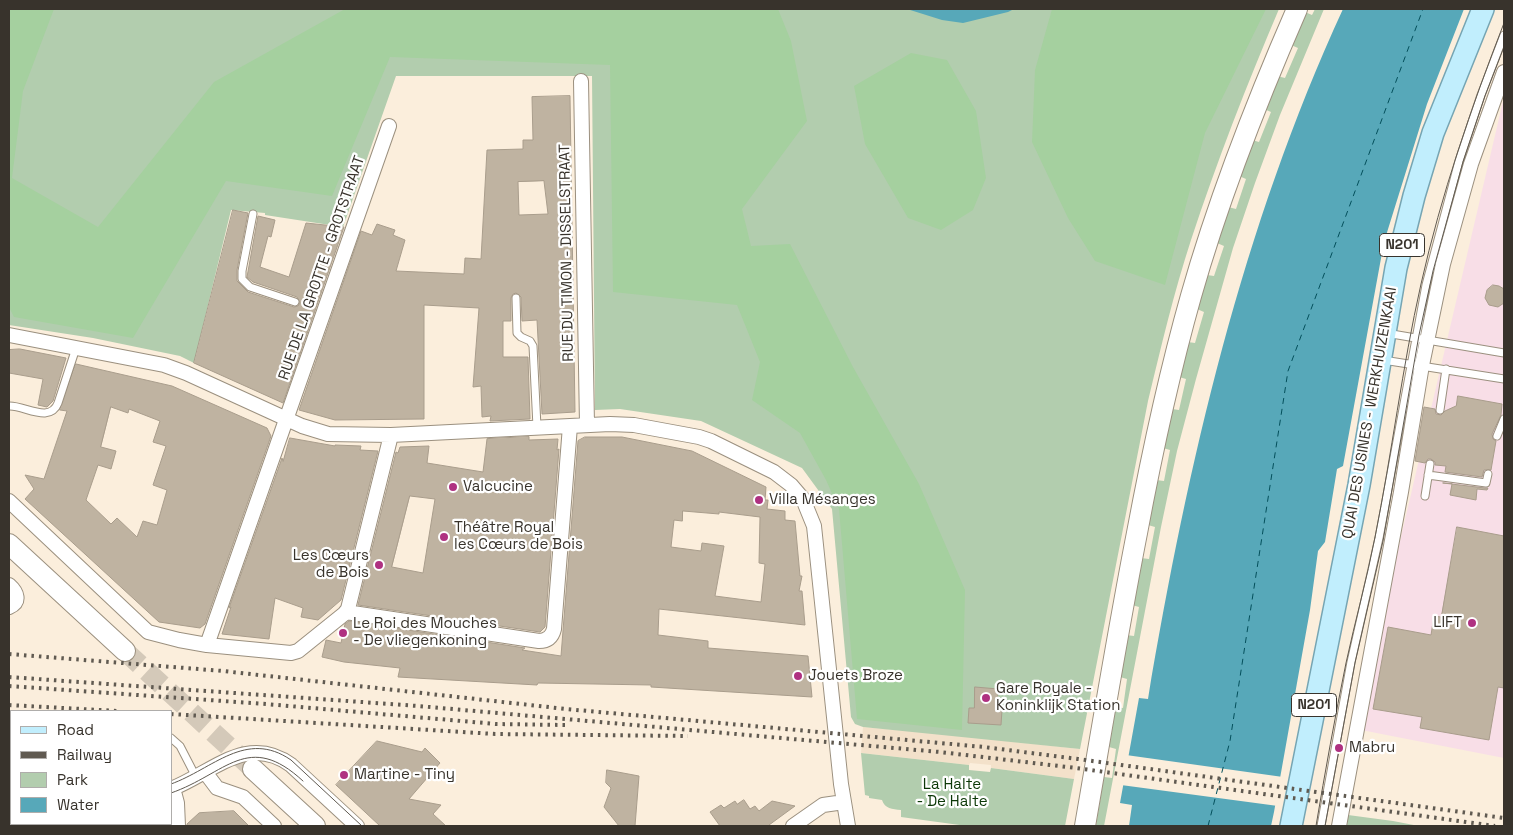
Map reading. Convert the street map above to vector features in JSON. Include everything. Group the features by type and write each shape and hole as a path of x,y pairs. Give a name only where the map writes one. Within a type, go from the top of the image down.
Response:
{"main road":[{"path":"1085,826 1148,474 1175,356 1208,239 1239,150 1297,9"},
{"name":"QUAI DES USINES - WERKHUIZENKAAI","path":"1291,826 1359,485 1396,268 1414,196 1431,142 1483,9"},
{"path":"9,544 124,651"},
{"path":"253,769 315,826"}],"street":[{"name":"QUAI DES USINES - WERKHUIZENKAAI","path":"1339,826 1400,492 1416,364 1421,339 1471,164 1504,72"},
{"name":"RUE DU TIMON - DISSELSTRAAT","path":"581,81 587,425"},
{"name":"RUE DE LA GROTTE - GROTSTRAAT","path":"207,645 286,420 319,311 388,126"},
{"path":"9,335 176,368 286,420 316,432 328,434 390,435 537,427 634,425 686,434 711,441 774,472 791,485 803,500 811,517 816,535 825,638 848,826"},
{"path":"346,612 539,641 543,641 551,636 554,629 570,426"},
{"path":"9,501 146,630 179,640 207,645 291,653 298,651 346,612 390,435"},
{"path":"9,608 17,598 17,594 11,586"},
{"path":"178,826 177,803 172,788 239,755 255,752 266,753 282,759 291,765 357,826"},
{"path":"200,775 217,788 242,797 274,826"},
{"path":"793,826 823,805 844,802"}],"lane":[{"name":"QUAI DES USINES - WERKHUIZENKAAI","path":"1421,339 1429,270 1456,169 1504,35"},
{"path":"253,214 242,279 250,287 295,302"},
{"path":"516,298 517,333 530,341 533,346 537,427"},
{"path":"1384,332 1504,353"},
{"path":"9,406 43,413 54,410 76,348"},
{"path":"1381,359 1504,379"},
{"name":"QUAI DES USINES - WERKHUIZENKAAI","path":"1321,826 1351,662 1416,364"},
{"path":"1440,410 1446,369"},
{"path":"1497,436 1504,419"},
{"path":"1425,496 1430,464"},
{"path":"1428,475 1486,483 1488,474"},
{"path":"172,739 180,746 200,775"}],"shaded area":[{"path":"1504,97 1504,758 1356,729"},
{"path":"863,727 1080,749 1074,779 991,768 991,765 970,763 969,765 861,753"}],"green space":[{"path":"9,9 1279,9 1211,181 1173,300 1148,401 1080,749 863,727 855,724 851,717 832,509 802,468 701,421 620,409 595,410 592,76 396,76 343,227 265,215 265,213 231,210 194,363 180,356 93,338 9,325"},
{"path":"9,9 54,9 23,91 12,178 98,227 214,82 345,9 778,9 791,41 807,121 742,209 751,246 790,244 853,367 919,484 965,590 962,730 857,719 839,509 826,480 800,433 752,400 760,362 737,305 613,292 610,65 390,57 332,196 226,181 133,338 14,317 9,307"},
{"path":"1052,9 1266,9 1205,133 1165,285 1095,261 1068,218 1032,142 1035,70"},
{"path":"1315,9 1324,9 1280,115 1255,183 1233,248 1196,379 1177,451 1161,527 1104,826 1096,826 1104,777 1112,778 1116,749 1109,747 1115,707 1123,708 1127,679 1120,677 1126,635 1134,636 1139,607 1132,605 1141,558 1149,559 1155,527 1148,525 1156,480 1164,481 1170,450 1163,448 1172,409 1179,410 1186,379 1179,377 1188,342 1195,343 1204,312 1197,309 1207,275 1214,276 1224,246 1217,243 1228,207 1236,209 1246,179 1239,176 1252,140 1259,142 1271,112 1264,109 1277,76 1285,78 1298,48 1291,45 1305,12 1312,15"},
{"path":"911,53 947,60 976,111 986,178 973,210 941,230 908,218 865,144 854,86"},
{"name":"La Halte - De Halte","path":"861,753 969,765 969,770 990,772 991,768 1074,779 1065,826 967,826 901,817 901,810 889,808 882,800 869,798 869,796 865,795"},
{"path":"1348,815 1393,821 1419,826 1347,826"}],"water":[{"path":"907,9 1014,9 963,23 942,20"},
{"path":"1343,9 1464,9 1427,104 1384,242 1343,466 1337,469 1325,542 1318,551 1310,610 1271,826 1129,826 1132,805 1120,803 1139,698 1148,699 1181,522 1223,347 1247,261 1276,176 1307,92"}],"pier":[{"path":"1126,755 1283,777 1278,806 1121,785"}],"building":[{"path":"570,96 575,412 542,414 537,320 522,321 521,297 516,293 511,298 511,321 503,321 503,357 528,357 530,419 490,421 491,416 482,417 481,386 473,387 479,308 424,305 424,419 335,420 299,410 361,231 372,235 377,224 395,230 393,235 405,240 396,271 464,274 465,258 481,259 487,150 523,149 523,140 533,140 532,97","holes":["544,181 548,214 519,215 518,182"]},
{"path":"233,210 248,213 237,270 237,281 248,292 294,307 300,303 297,297 253,282 247,277 258,216 275,220 271,237 268,236 260,267 289,277 306,223 344,227 283,403 194,363"},
{"path":"1493,285 1504,289 1504,303 1498,307 1489,305 1485,298 1487,290"},
{"path":"20,349 66,358 53,401 47,407 38,405 43,379 9,373 9,350"},
{"path":"76,364 172,386 267,428 271,436 205,624 200,628 159,622 25,499 34,489 25,475 44,479 67,411 60,410","holes":["111,407 128,413 129,409 160,421 153,442 166,446 153,485 167,490 157,525 143,521 137,537 117,518 111,524 86,500 98,465 111,469 116,451 101,447"]},
{"path":"1458,396 1502,404 1501,415 1492,434 1493,439 1496,441 1491,470 1484,470 1482,477 1445,472 1446,466 1435,465 1435,462 1431,459 1428,459 1425,463 1415,461 1424,407 1435,409 1436,414 1441,415 1456,406"},
{"path":"529,437 529,440 558,439 557,450 559,449 545,627 540,632 358,605 396,452 398,453 400,447 429,446 427,463 483,472 487,439","holes":["410,496 435,499 423,573 392,567"]},
{"path":"585,437 622,437 692,451 766,487 765,500 768,500 767,509 785,511 785,520 795,521 800,576 802,576 799,591 802,591 805,625 659,609 658,635 708,641 708,648 808,656 812,697 651,687 651,685 538,683 537,685 398,677 400,668 344,662 322,657 326,640 341,643 345,624 349,621 525,648 522,650 561,656 578,441","holes":["683,511 719,514 719,512 760,517 759,563 765,564 761,602 715,596 724,546 702,543 701,551 671,547 674,520 682,521"]},
{"path":"290,438 335,446 361,446 360,450 378,451 341,600 318,620 301,617 303,608 275,598 269,639 222,634 231,607 229,608"},
{"path":"1452,484 1488,488 1487,490 1477,489 1476,500 1450,495"},
{"name":"LIFT","path":"1457,527 1504,536 1504,688 1498,687 1489,740 1420,728 1422,717 1373,709 1388,627 1431,635 1434,616 1441,617"},
{"name":"Gare Royale - Koninklijk Station","path":"975,687 998,689 997,710 1002,710 1001,725 968,723 969,708 974,708"},
{"path":"377,741 422,752 425,748 440,763 409,799 441,805 433,814 446,826 380,826 336,785"},
{"path":"607,770 639,776 635,826 619,826 604,807 611,788 606,783"},
{"path":"744,800 750,809 755,806 759,811 772,801 795,806 770,826 720,826 710,812 721,805 724,808 735,801 737,804"},
{"path":"234,811 249,826 187,826 199,813"}],"ferry route":[{"path":"1208,826 1230,741 1288,371 1423,9"}],"tunnel":[{"path":"125,651 253,769"}],"tram line":[{"path":"1316,826 1346,663 1375,537 1408,347 1421,284 1458,152 1504,23"},
{"path":"1325,826 1355,663 1383,541 1419,335 1433,271 1463,162 1504,47"},
{"path":"172,784 244,750 259,749 275,752 291,760 362,826"},
{"path":"172,793 222,767 252,757 267,759 284,766 303,781"}],"railway":[{"path":"9,654 223,671 566,709 984,747 1504,818"},
{"path":"9,677 418,706 940,752 1076,768 1495,826"},
{"path":"9,686 266,704 496,724 566,725"},
{"path":"9,705 100,710"},
{"path":"172,714 495,734 688,736"}],"place":[{"name":"Valcucine","path":"453,487"},
{"name":"Villa Mésanges","path":"759,500"},
{"name":"Théâtre Royal les Cœurs de Bois","path":"444,537"},
{"name":"Les Cœurs de Bois","path":"379,565"},
{"name":"LIFT","path":"1472,623"},
{"name":"Le Roi des Mouches - De vliegenkoning","path":"343,633"},
{"name":"Jouets Broze","path":"798,676"},
{"name":"Gare Royale - Koninklijk Station","path":"986,698"},
{"name":"Mabru","path":"1339,748"},
{"name":"Martine - Tiny","path":"344,775"}]}
